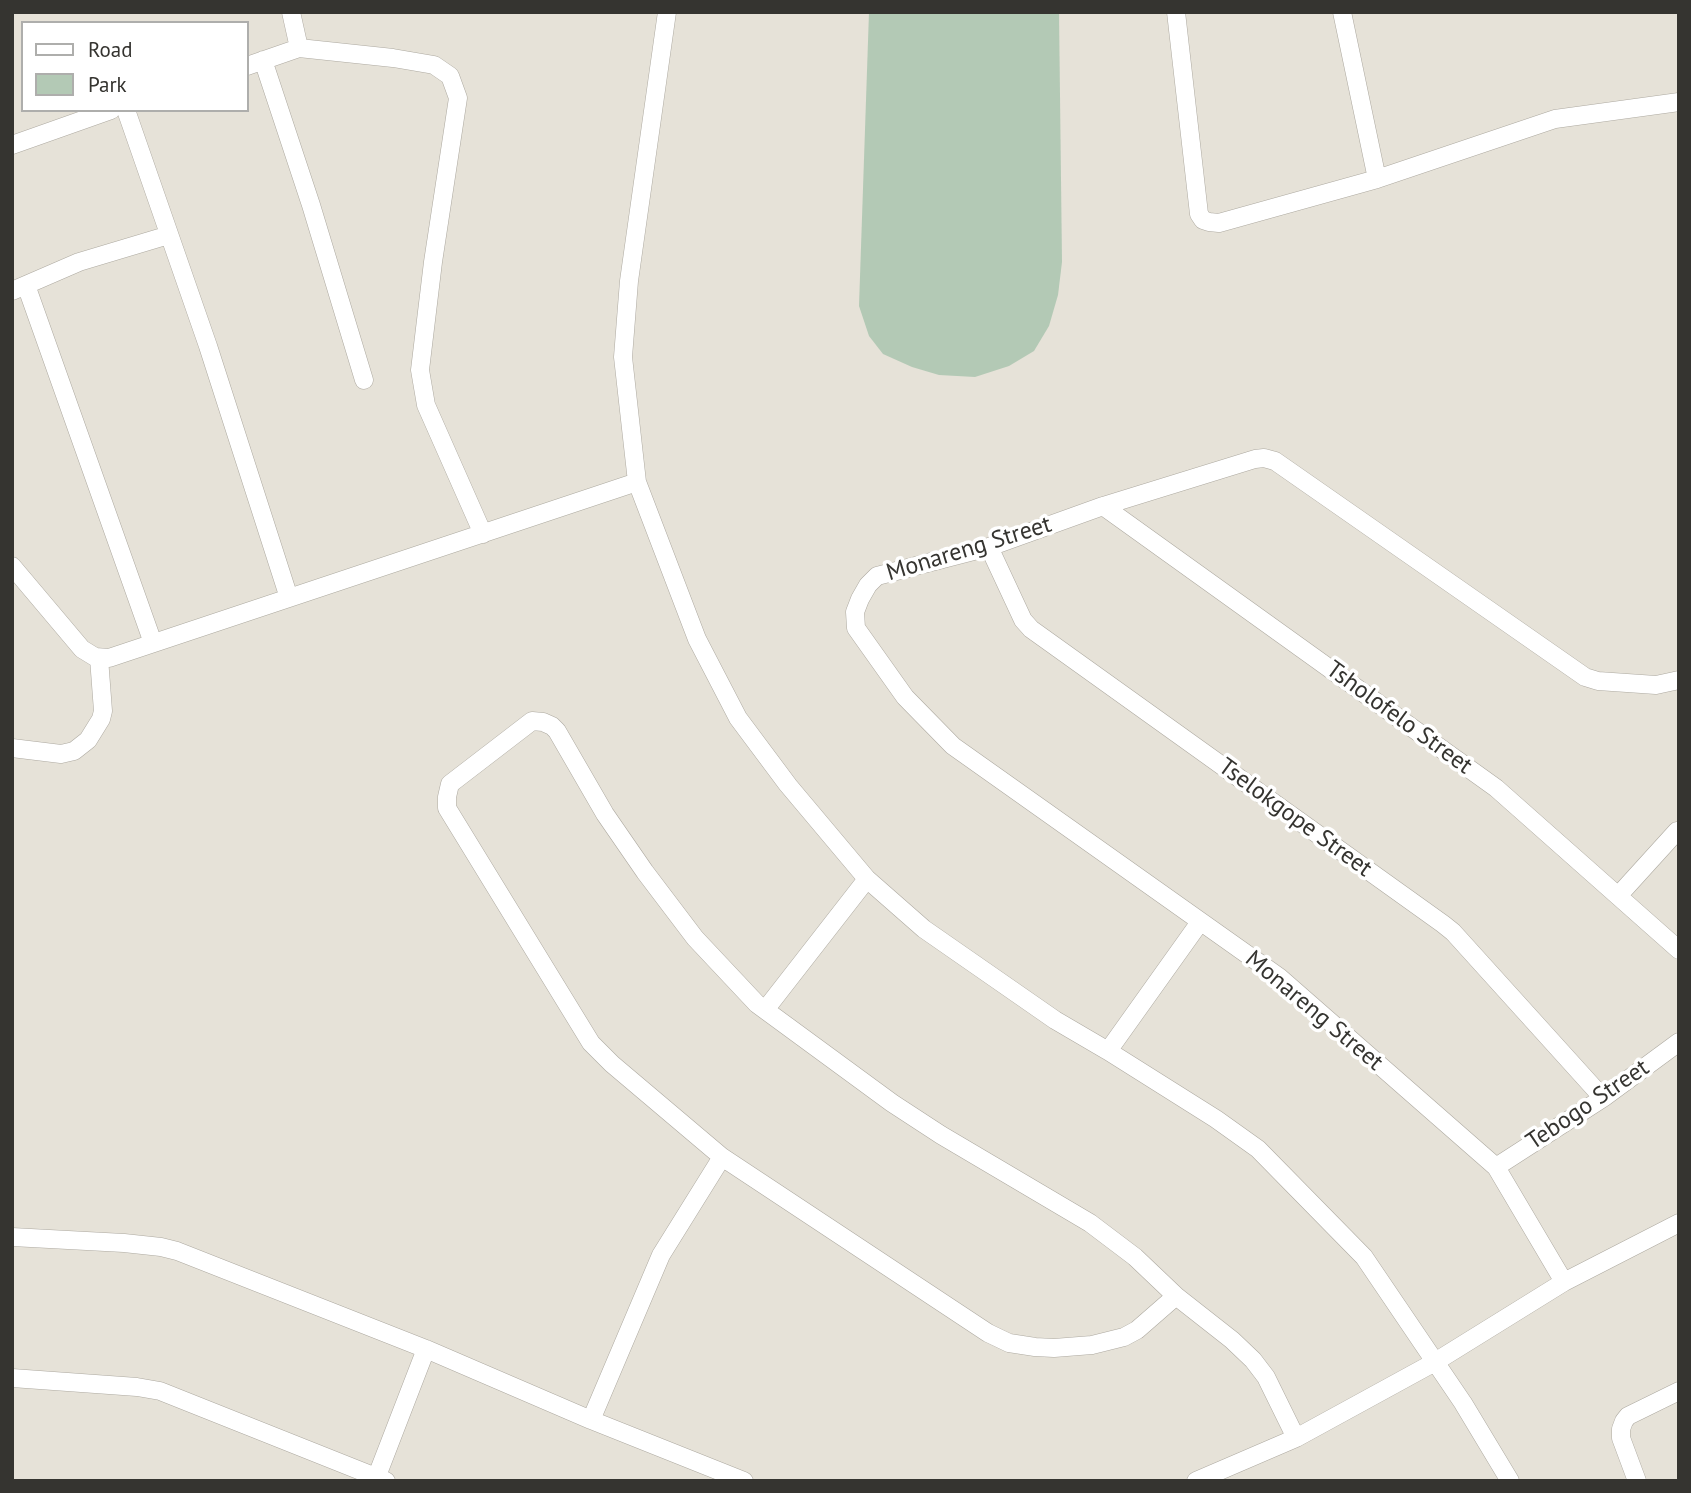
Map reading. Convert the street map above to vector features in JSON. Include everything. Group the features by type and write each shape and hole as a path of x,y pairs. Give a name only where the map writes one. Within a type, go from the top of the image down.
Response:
{"street":[{"path":"291,12 299,48"},
{"path":"667,12 629,281 623,357 637,482 697,639 738,718 788,786 867,879 924,929 1055,1020 1216,1119 1258,1149 1364,1257 1463,1403 1510,1481"},
{"path":"1176,12 1199,214 1203,220 1219,223 1377,179 1555,119 1679,103"},
{"path":"1342,12 1377,179"},
{"path":"364,380 311,205 255,63 299,48 434,65 450,76 458,98 433,261 420,370 426,405 483,534"},
{"path":"12,145 105,112"},
{"path":"127,112 208,346 289,598"},
{"path":"153,643 19,288 79,262 169,235"},
{"name":"Monareng Street","path":"1564,1282 1496,1167 1279,976 953,746 905,697 856,628 855,612 868,585 877,576 989,547 1103,506 1264,457 1275,461 1585,677 1598,681 1656,685 1679,680"},
{"path":"12,566 82,649 99,658 114,656 637,482"},
{"name":"Tsholofelo Street","path":"1103,506 1496,788 1679,950"},
{"name":"Tselokgope Street","path":"989,547 1023,620 1031,629 1443,923 1603,1098"},
{"path":"12,748 61,754 74,751 88,740 103,711 99,658"},
{"path":"1176,1296 1137,1330 1124,1337 1092,1345 1054,1348 1009,1343 988,1333 722,1157 591,1043 447,808 450,783 532,721 552,726 605,814 645,872 695,938 757,1004 892,1103 1090,1223 1135,1257 1176,1296 1232,1339 1253,1360 1266,1377 1296,1438"},
{"path":"1618,896 1677,831"},
{"path":"765,1010 867,879"},
{"path":"1108,1051 1200,922"},
{"name":"Tebogo Street","path":"1496,1167 1603,1098 1679,1042"},
{"path":"591,1420 660,1255 722,1157"},
{"path":"1196,1481 1296,1438 1435,1362 1564,1282 1679,1223"},
{"path":"12,1237 124,1243 177,1251 426,1349 591,1420 744,1481"},
{"path":"12,1378 160,1391 379,1479 426,1349"},
{"path":"1637,1481 1621,1438 1624,1421 1628,1416 1679,1391"}],"green space":[{"path":"869,12 1059,12 1062,262 1058,295 1049,326 1034,351 1009,366 975,377 939,375 883,354 869,336 859,306"}]}
